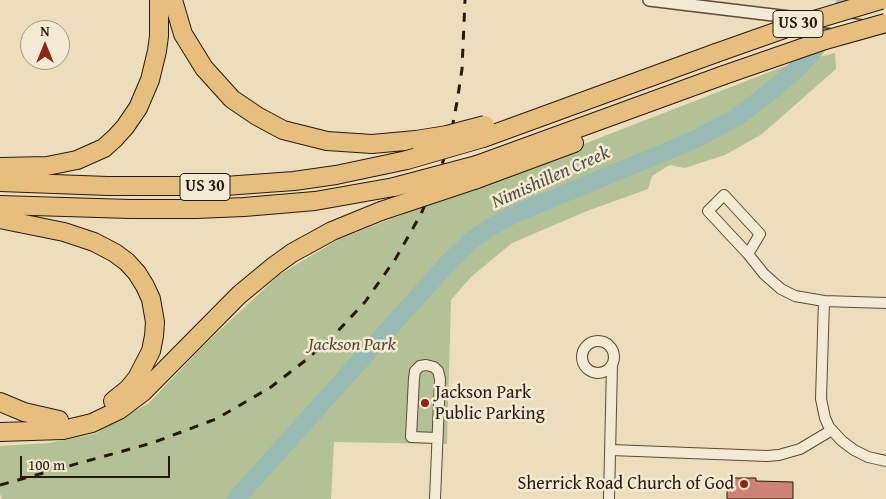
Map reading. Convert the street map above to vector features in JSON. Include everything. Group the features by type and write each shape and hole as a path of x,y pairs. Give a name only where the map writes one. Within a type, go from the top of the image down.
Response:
{"highway":[{"path":"0,167 47,166 77,160 104,148 115,138 138,108 152,73 159,36 159,0"},
{"path":"173,0 184,34 204,68 232,98 257,116 284,130 305,137 327,141 372,144 484,132"},
{"name":"US 30","path":"0,182 108,186 225,186 294,181 407,160 484,132 674,69 784,29 881,0"},
{"name":"US 30","path":"0,205 130,209 244,207 315,201 475,173 724,75 825,40 886,23"},
{"path":"0,432 63,430 92,423 119,410 143,392 239,295 292,253 332,231 475,173"},
{"path":"0,219 64,232 108,249 137,273 151,299 155,322 154,336 148,358 138,378 128,389 103,407 82,415 59,420 0,422"},
{"path":"0,402 24,412 59,420"}],"street":[{"path":"648,0 886,29"},
{"path":"748,254 760,234 724,194 708,211 764,274 781,289 795,296 824,301 886,303"},
{"path":"824,301 821,399 825,418 832,430 854,450 868,457 886,461"},
{"path":"609,499 612,365"},
{"path":"435,499 440,379 438,371 434,367 420,366 415,371 414,378 411,437 437,438"},
{"path":"611,450 767,456 784,454 800,449 832,430"}],"green space":[{"name":"Jackson Park","path":"835,53 836,69 762,134 725,155 685,168 670,165 652,176 648,189 587,211 512,243 471,277 451,300 447,444 334,442 331,499 2,499 0,494 0,446 49,443 94,434 149,403 203,346 279,275 339,239 790,64"}],"building":[{"path":"733,478 756,478 756,481 793,482 793,499 727,499 727,489 732,489"}],"waterway":[{"name":"Nimishillen Creek","path":"236,499 447,264 473,239 517,213 694,140 737,117 799,67 816,48 848,0"}],"railway":[{"path":"0,485 152,443 216,419 271,387 306,360 337,332 365,302 396,258 421,214 440,170 449,144 462,69 465,0"}],"place":[{"name":"Jackson Park Public Parking","path":"425,403"},
{"name":"Sherrick Road Church of God","path":"744,484"}]}
